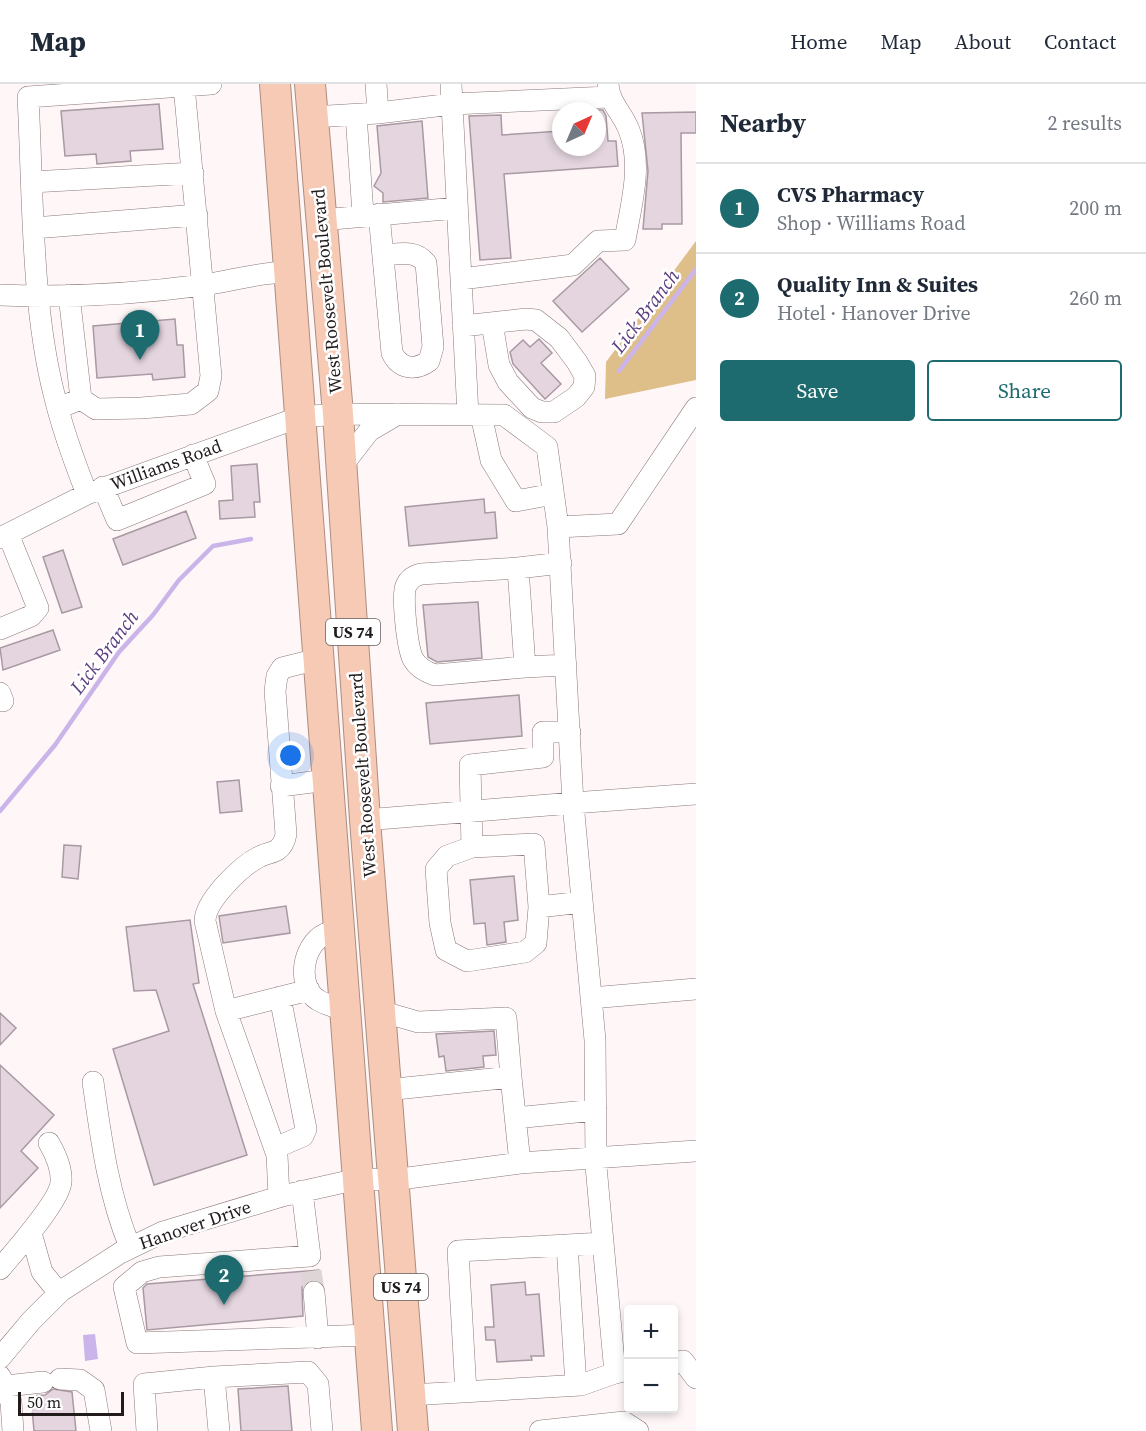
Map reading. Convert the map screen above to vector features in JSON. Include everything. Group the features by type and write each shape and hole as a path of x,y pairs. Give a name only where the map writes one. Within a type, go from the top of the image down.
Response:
{"highway":[{"name":"West Roosevelt Boulevard","path":"275,84 377,1431"},
{"path":"298,84 316,161"},
{"name":"West Roosevelt Boulevard","path":"310,84 342,466 365,820 413,1431"}],"street":[{"path":"194,455 205,484 117,520 95,491 58,408 40,297 34,228 28,97 211,84"},
{"path":"376,84 378,113"},
{"path":"69,295 81,399 96,409 141,408 191,404 208,391 211,376 184,86"},
{"path":"312,117 378,113 452,94 608,90 630,130 637,171 625,240 598,241 573,265 461,279"},
{"path":"452,94 463,326 474,415 491,460 516,501 554,494"},
{"path":"356,115 371,214 383,255 392,353 401,366 422,366 429,361 433,347 426,263 420,256 409,253 383,255"},
{"path":"32,182 193,173"},
{"path":"321,220 457,208"},
{"path":"34,228 197,215"},
{"path":"0,295 40,297 203,285 269,272 289,272"},
{"path":"463,326 526,319 536,320 547,326 577,362 585,376 584,387 576,397 554,412 542,412 532,408 508,382 499,365 492,323"},
{"path":"58,408 81,399"},
{"path":"558,527 618,524 696,408"},
{"name":"Williams Road","path":"4,536 95,491 300,417 338,414 504,415 547,447 561,563 573,803 595,1041 596,1160 603,1244 622,1372"},
{"path":"342,466 369,431 398,414"},
{"path":"0,629 31,616 38,608 4,536"},
{"path":"561,563 518,568 421,573 414,576 405,590 409,648 414,661 423,671 435,675 566,665"},
{"path":"518,568 525,667"},
{"path":"279,1197 275,1148 226,1011 205,921 205,911 235,874 260,856 278,850 284,842 286,834 281,786 277,676 282,668 318,659"},
{"path":"472,847 470,765 543,757 543,732 570,732"},
{"path":"281,786 327,780"},
{"path":"365,820 696,794"},
{"path":"534,843 539,907 536,943 525,952 467,961 446,950 440,922 436,869 447,856 472,847 534,843"},
{"path":"539,907 582,902"},
{"path":"339,932 325,934 318,940 309,953 303,979 317,1000 345,1011"},
{"path":"591,998 696,989"},
{"path":"226,1011 309,990"},
{"path":"275,1148 303,1136 306,1129 280,997"},
{"path":"380,1011 418,1022 506,1018 520,1163"},
{"path":"386,1090 511,1077"},
{"path":"93,1082 104,1161 115,1207 130,1247"},
{"path":"515,1118 596,1110"},
{"path":"0,1269 31,1233 61,1184 58,1159 50,1143"},
{"name":"Hanover Drive","path":"0,1358 31,1320 59,1293 130,1247 164,1232 279,1197 358,1179 393,1180 520,1163 596,1160 696,1151"},
{"path":"124,1287 142,1272 159,1267 311,1263 302,1191"},
{"path":"31,1233 42,1272 59,1293"},
{"path":"466,1392 458,1251 603,1244"},
{"path":"567,1245 576,1385"},
{"path":"106,1262 124,1287 137,1343 370,1335"},
{"path":"0,1269 42,1272"},
{"path":"314,1292 318,1338"},
{"path":"678,1362 683,1361 696,1378"},
{"path":"147,1431 144,1383 308,1372 318,1384 322,1431"},
{"path":"410,1395 576,1385 622,1372"},
{"path":"213,1377 219,1431"},
{"path":"13,1431 11,1402 3,1381 80,1380 94,1390 101,1431"},
{"path":"540,1431 624,1422 638,1431"}],"shaded area":[{"path":"696,241 696,380 605,399 606,362"},
{"path":"95,1334 98,1359 85,1361 83,1335"}],"building":[{"path":"159,104 163,149 130,151 131,161 97,164 96,154 65,156 61,111"},
{"path":"696,112 696,133 681,133 682,224 662,224 662,229 643,229 648,171 642,113"},
{"path":"501,115 502,135 552,132 552,156 606,156 606,116 608,141 616,141 618,166 504,174 511,258 480,260 469,116"},
{"path":"422,121 428,198 383,202 383,193 374,186 381,173 377,126"},
{"path":"600,258 629,289 582,332 553,301"},
{"path":"175,319 177,345 183,345 185,377 153,380 152,374 97,378 93,326"},
{"path":"539,339 552,353 541,363 561,384 545,399 513,364 510,352 523,340 530,347"},
{"path":"257,464 260,502 254,502 255,517 220,519 219,501 233,500 231,466"},
{"path":"484,499 485,513 495,512 497,538 409,546 405,507"},
{"path":"186,511 196,538 123,565 113,539"},
{"path":"63,550 82,607 62,613 43,557"},
{"path":"478,602 482,658 437,662 428,657 423,605"},
{"path":"53,630 60,650 3,670 0,648"},
{"path":"519,695 522,736 430,744 426,703"},
{"path":"239,780 242,811 220,813 217,782"},
{"path":"64,845 81,846 78,879 62,877"},
{"path":"514,876 518,920 504,922 506,942 487,945 485,923 474,924 470,880"},
{"path":"286,906 290,933 223,943 219,916"},
{"path":"190,920 199,983 193,984 247,1155 154,1185 113,1049 169,1031 156,990 134,991 126,927"},
{"path":"0,1013 16,1028 0,1045"},
{"path":"494,1031 496,1055 483,1056 484,1067 446,1071 444,1056 439,1057 436,1034"},
{"path":"0,1065 54,1115 21,1151 38,1168 0,1208"},
{"path":"319,1270 320,1281 312,1279 302,1287 303,1316 147,1330 143,1288 147,1284"},
{"path":"525,1282 526,1295 539,1294 544,1356 531,1356 532,1360 497,1362 495,1340 486,1340 485,1327 494,1327 491,1285"},
{"path":"288,1386 292,1431 241,1431 238,1389"},
{"path":"53,1389 72,1392 76,1431 34,1431 31,1396 45,1395"}],"waterway":[{"name":"Lick Branch","path":"619,371 696,269"},
{"name":"Lick Branch","path":"0,811 55,745 119,652 153,615 179,580 213,546 251,539"}],"tunnel":[{"path":"311,1271 314,1292"}],"place":[{"name":"CVS Pharmacy","path":"140,360"},
{"name":"Quality Inn & Suites","path":"224,1305"}]}
